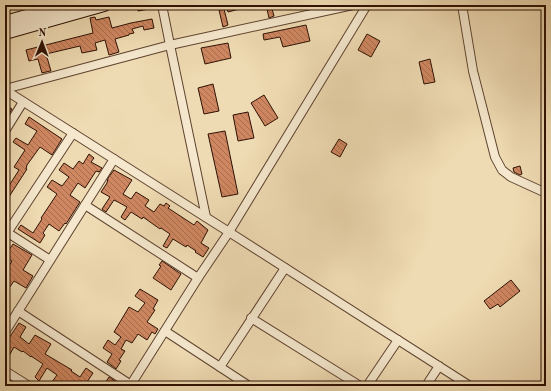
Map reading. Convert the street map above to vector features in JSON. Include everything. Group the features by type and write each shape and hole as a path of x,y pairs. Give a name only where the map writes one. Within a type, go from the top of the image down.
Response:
{"main road":[{"path":"5,22 66,5"},
{"path":"5,33 104,5"}],"street":[{"path":"162,5 206,217"},
{"path":"5,90 170,45 353,5"},
{"path":"18,311 130,386 198,278 229,232 367,5"},
{"path":"462,5 473,71 495,157 502,170 511,177 546,193"},
{"path":"5,90 470,386"},
{"path":"5,131 23,102"},
{"path":"50,260 6,233 73,133"},
{"path":"5,332 114,159"},
{"path":"85,205 198,278"},
{"path":"220,367 285,268"},
{"path":"252,318 360,386"},
{"path":"164,331 249,386"},
{"path":"367,386 398,340"},
{"path":"426,386 439,366"},
{"path":"5,370 29,386"}],"building":[{"path":"153,5 154,8 138,11 137,6"},
{"path":"246,5 247,7 228,12 226,6"},
{"path":"266,5 271,5 274,16 269,18"},
{"path":"224,9 228,25 223,27 219,10"},
{"path":"95,17 96,20 109,17 112,28 152,19 154,28 144,30 143,26 132,29 134,33 115,39 119,52 109,55 105,40 95,43 97,50 82,53 80,46 46,54 51,71 42,73 38,59 29,61 26,50 93,33 90,18"},
{"path":"306,25 310,41 283,47 280,37 264,40 263,34"},
{"path":"367,34 380,41 371,57 358,50"},
{"path":"228,43 231,58 205,64 201,48"},
{"path":"430,59 435,82 424,84 419,62"},
{"path":"213,84 219,111 204,114 198,88"},
{"path":"264,95 278,118 265,126 251,103"},
{"path":"5,105 12,109 5,121"},
{"path":"248,112 254,138 238,141 233,115"},
{"path":"29,117 62,139 52,155 40,147 27,165 27,169 5,203 5,192 19,170 14,167 25,150 13,142 16,138 28,145 37,131 25,124"},
{"path":"225,131 238,194 222,197 208,134"},
{"path":"339,139 347,144 340,157 331,152"},
{"path":"89,154 94,158 91,162 102,168 99,172 96,171 85,188 78,183 70,195 80,202 66,224 65,223 59,231 49,224 43,233 45,235 40,243 18,229 21,225 33,233 57,194 47,187 52,180 62,186 69,177 59,170 64,163 73,169 79,161 83,164"},
{"path":"520,166 522,174 520,175 514,172 513,168"},
{"path":"114,170 132,180 123,194 131,199 136,192 149,200 145,206 154,212 160,204 164,206 166,203 170,206 168,208 194,225 197,221 208,230 201,243 209,248 203,257 187,245 186,247 173,239 167,248 163,246 170,234 143,217 142,219 131,212 125,220 121,217 127,207 114,200 106,212 102,209 110,197 101,192"},
{"path":"13,244 32,255 23,270 33,276 26,288 14,281 5,294 5,272 12,261 5,256"},
{"path":"162,261 181,274 171,290 153,278 161,266 159,265"},
{"path":"511,280 520,291 500,307 498,304 490,309 484,301"},
{"path":"140,289 158,300 153,309 155,310 147,322 158,329 155,334 152,332 147,340 138,334 132,343 126,340 121,349 125,351 119,360 121,361 116,369 107,362 112,354 103,348 108,340 115,345 121,337 114,332 129,307 138,312 145,303 135,296"},
{"path":"19,323 26,327 20,337 29,344 35,335 51,344 45,354 72,370 71,371 80,377 86,368 93,373 87,382 94,386 58,386 52,382 57,375 47,368 39,381 35,377 43,364 14,347 9,356 5,353 5,344"},
{"path":"109,377 122,386 103,386"}]}
